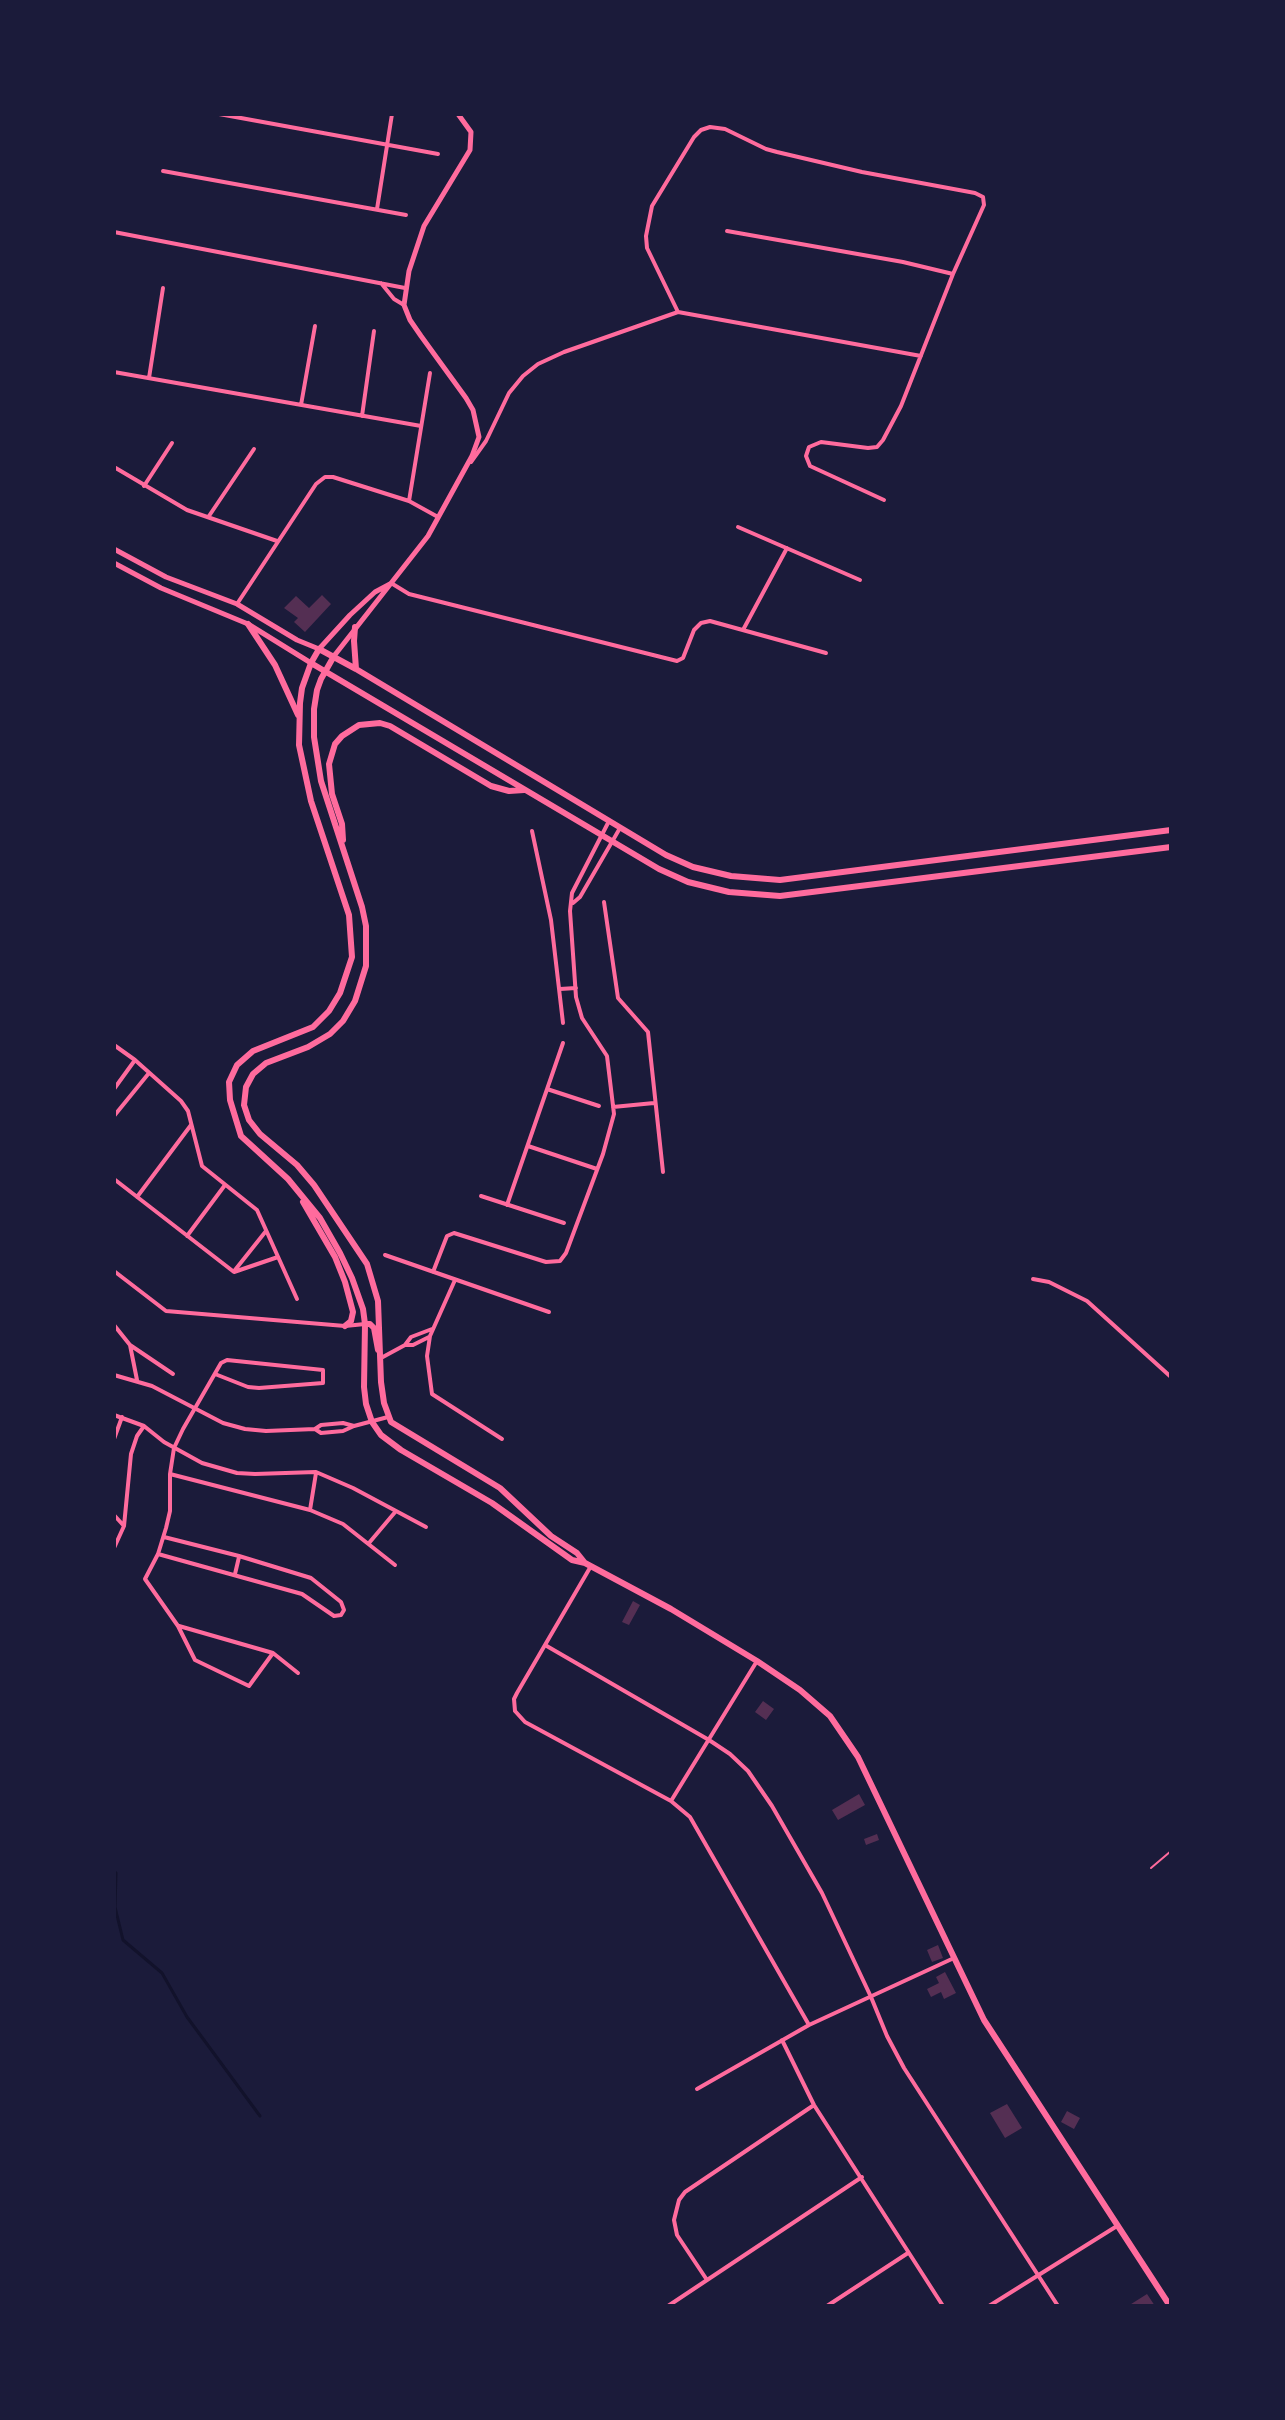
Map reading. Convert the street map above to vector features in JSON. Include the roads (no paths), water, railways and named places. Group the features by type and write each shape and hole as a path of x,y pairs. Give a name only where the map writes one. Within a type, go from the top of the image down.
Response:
{"main road":[{"path":"248,624 275,665 299,719"},
{"path":"355,627 356,669"},
{"path":"1170,2306 984,2020 858,1757 830,1716 757,1661 671,1609 588,1564 572,1560 492,1503 381,1435 372,1422 364,1387 365,1324 359,1298 340,1253 320,1218 293,1185 241,1136 230,1100 229,1082 237,1065 253,1051 313,1027 329,1011 340,993 352,957 349,915 303,774 299,745 302,688 319,649 666,855 693,867 731,876 780,880 1171,830"},
{"path":"334,656 317,690 314,737 321,781 362,907 366,926 366,966 355,1001 343,1021 330,1034 308,1047 266,1063 253,1074 246,1087 244,1105 249,1120 260,1134 297,1165 314,1185 367,1264 378,1301 381,1382 388,1417 399,1429 500,1488 551,1536 588,1564"},
{"path":"311,663 659,869 688,882 729,892 780,896 1171,847"},
{"path":"344,851 342,824 332,794 329,764 335,744 359,725 380,723 390,726 491,786 509,791 527,790"},
{"path":"293,1185 335,1257 345,1282 353,1312 351,1321 345,1326"},
{"path":"365,1324 374,1328 380,1356"}],"street":[{"path":"219,114 438,154"},
{"path":"377,209 392,114"},
{"path":"334,656 419,550 479,437 473,410 416,328 404,305 405,288 424,226 470,150 471,132 458,114"},
{"path":"678,312 647,248 646,236 652,206 701,130 710,127 725,129 777,152 983,197 984,205 901,406 877,447 821,442 811,444 806,456 810,466 884,500"},
{"path":"163,171 406,215"},
{"path":"727,231 903,262 953,274"},
{"path":"114,232 405,288"},
{"path":"381,283 394,299 404,305"},
{"path":"149,378 163,288"},
{"path":"460,477 486,441 509,393 538,364 678,312 921,356"},
{"path":"301,405 315,326"},
{"path":"362,416 374,331"},
{"path":"114,372 421,426"},
{"path":"409,501 430,373"},
{"path":"144,486 172,443"},
{"path":"208,517 254,449"},
{"path":"114,467 187,510 277,541"},
{"path":"237,604 316,484 325,477 409,501 438,517"},
{"path":"738,527 860,580"},
{"path":"743,630 787,548"},
{"path":"114,549 166,577 237,604 297,640 319,649 350,615 390,583"},
{"path":"114,563 161,588 248,624 311,663"},
{"path":"390,583 409,594 677,661 683,658 694,630 701,623 710,621 826,653"},
{"path":"433,1272 447,1236 454,1233 546,1262 560,1261 566,1253 613,1122 607,1056 582,1018 576,988 572,905 572,893 609,821"},
{"path":"572,905 580,897 620,828"},
{"path":"532,831 551,920 563,1023"},
{"path":"604,902 618,998 648,1032 663,1172"},
{"path":"560,989 576,988"},
{"path":"507,1205 563,1043"},
{"path":"114,1045 181,1101 188,1111 202,1166 257,1210 297,1299"},
{"path":"114,1089 135,1060"},
{"path":"114,1116 149,1073"},
{"path":"547,1089 599,1106"},
{"path":"613,1107 656,1103"},
{"path":"137,1197 192,1124"},
{"path":"528,1146 597,1169"},
{"path":"114,1179 234,1272"},
{"path":"187,1236 225,1185"},
{"path":"481,1196 564,1223"},
{"path":"234,1272 266,1231"},
{"path":"385,1255 549,1312"},
{"path":"234,1272 278,1257"},
{"path":"114,1271 166,1311 345,1326 365,1324"},
{"path":"1033,1279 1049,1282 1087,1301 1171,1377"},
{"path":"455,1280 430,1336 427,1356 432,1394 502,1439"},
{"path":"115,1326 130,1345 173,1374"},
{"path":"405,1345 411,1337 434,1328"},
{"path":"380,1356 430,1336"},
{"path":"130,1345 137,1380"},
{"path":"215,1374 259,1388 323,1383 323,1370 227,1360 219,1365 174,1448 170,1511 164,1537 146,1581 178,1626 195,1660 248,1686 273,1653"},
{"path":"114,1375 137,1380 223,1423 245,1429 315,1429 321,1433 343,1431 388,1417"},
{"path":"114,1415 144,1426 174,1448 202,1463 237,1473 316,1472 426,1527"},
{"path":"114,1439 122,1417"},
{"path":"114,1548 124,1526 131,1454 144,1426"},
{"path":"310,1510 316,1472"},
{"path":"170,1474 310,1510 343,1524 395,1565"},
{"path":"369,1544 396,1511"},
{"path":"114,1515 124,1526"},
{"path":"158,1554 302,1594 334,1616 343,1613 341,1602 311,1578 164,1537"},
{"path":"235,1574 239,1556"},
{"path":"588,1564 517,1693 515,1711 525,1722 684,1811 696,1825 809,2025"},
{"path":"178,1626 273,1653 298,1673"},
{"path":"545,1645 709,1740 748,1771 822,1893 904,2068 1058,2306"},
{"path":"671,1801 757,1661"},
{"path":"697,2089 809,2025 954,1958"},
{"path":"782,2040 814,2105 943,2306"},
{"path":"707,2280 677,2235 675,2212 679,2200 685,2192 814,2105"},
{"path":"668,2306 862,2177"},
{"path":"989,2306 1117,2226"},
{"path":"827,2306 908,2253"}],"lane":[{"path":"1151,1868 1171,1851"}],"waterway":[{"path":"114,1871 115,1907 123,1940 162,1973 187,2017 260,2116"}]}
